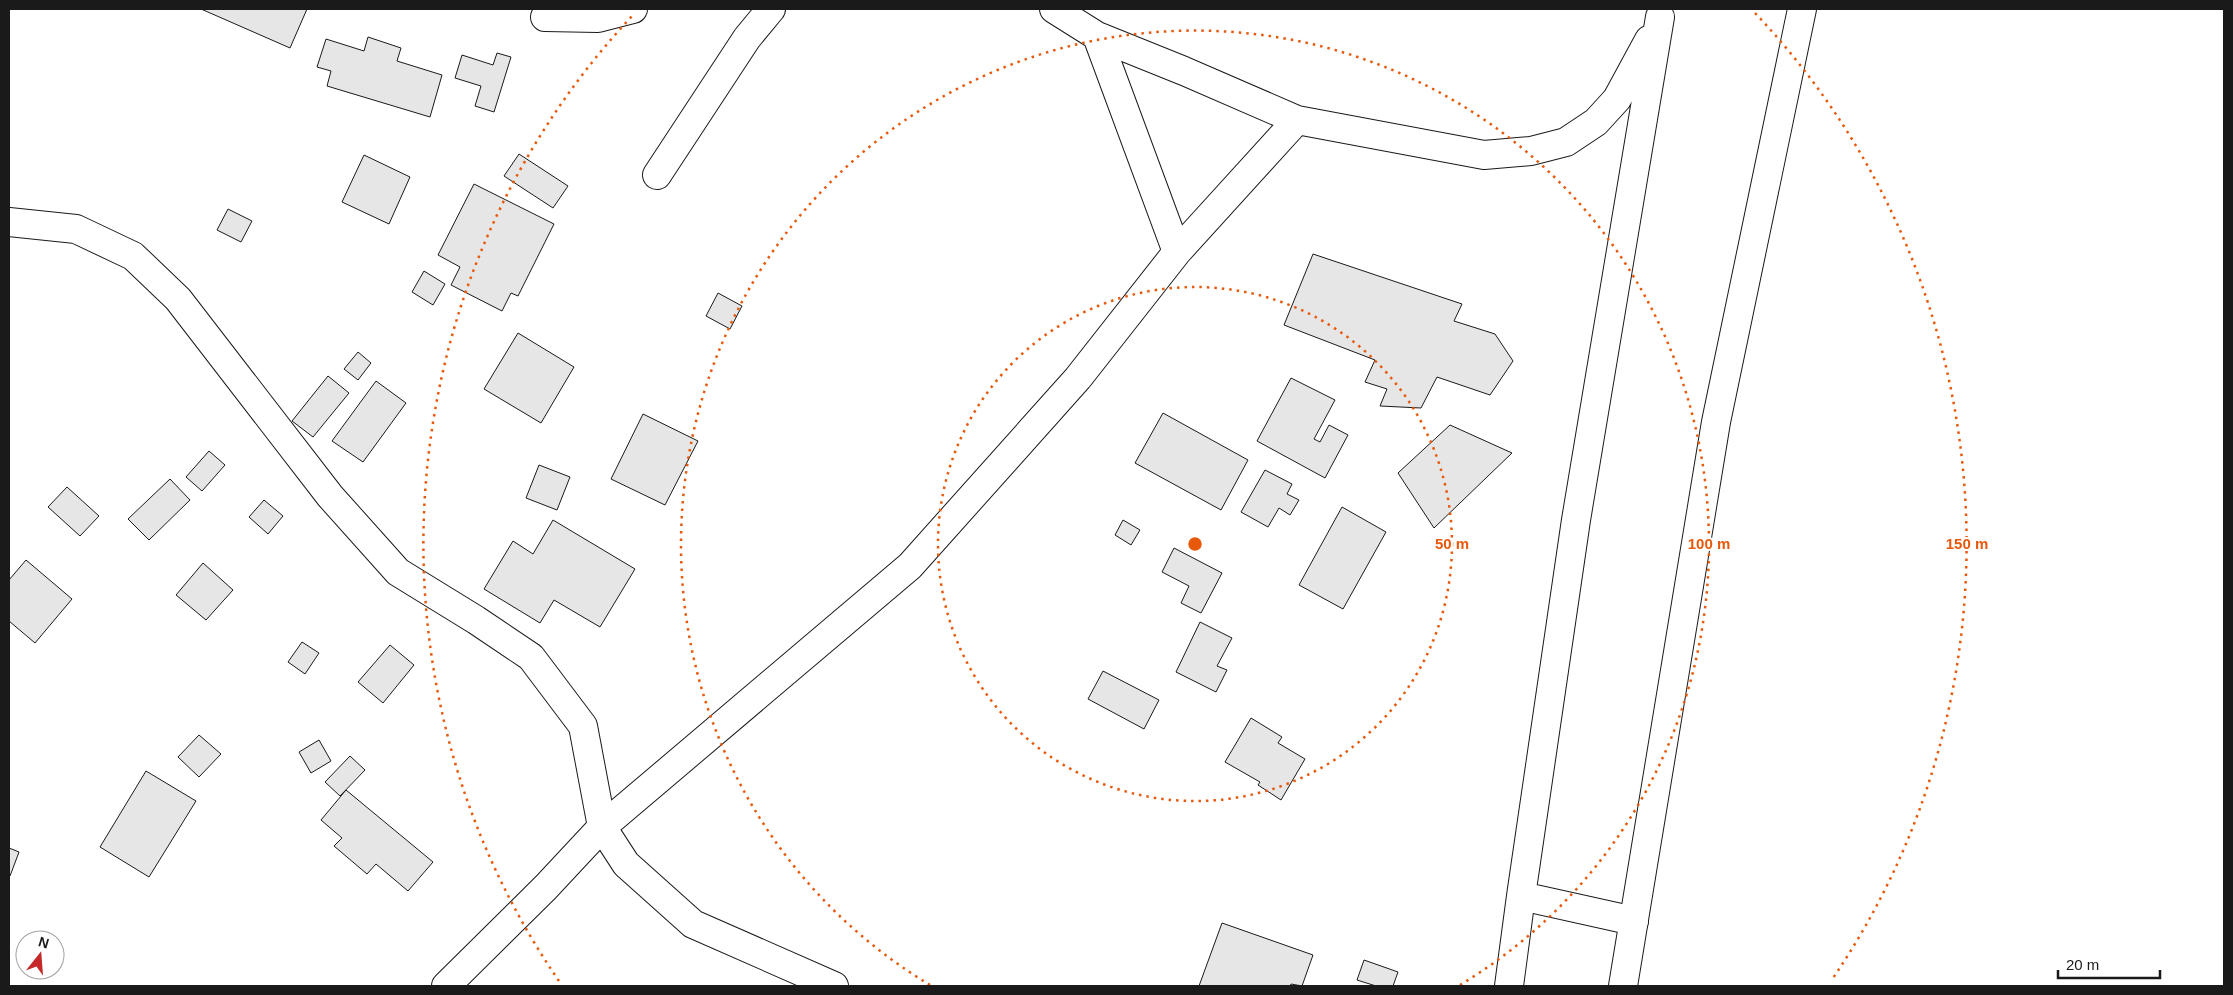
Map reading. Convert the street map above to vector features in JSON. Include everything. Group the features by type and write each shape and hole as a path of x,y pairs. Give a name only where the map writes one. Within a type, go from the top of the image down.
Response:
{"main road":[{"path":"545,17 598,18 633,9"},
{"path":"657,175 747,38 771,9"},
{"path":"1054,9 1097,36 1297,120 1484,155 1531,151 1566,142 1596,122 1617,99 1662,13"},
{"path":"1623,986 1716,422 1802,9"},
{"path":"1508,986 1576,520 1662,13"},
{"path":"1097,36 1177,252"},
{"path":"446,986 546,887 602,827 910,566 1078,378 1177,252 1297,120"},
{"path":"9,222 76,229 133,256 178,299 330,496 398,572 476,620 531,657 583,726 602,827 626,864 693,924 834,986"},
{"path":"1521,896 1634,921"}],"building":[{"path":"201,9 307,9 290,48"},
{"path":"368,37 401,48 397,61 442,75 430,117 327,86 331,71 317,67 326,39 364,51"},
{"path":"497,53 511,57 494,112 475,106 481,86 455,78 462,55 493,65"},
{"path":"519,154 568,186 553,208 504,176"},
{"path":"364,155 410,177 389,224 342,202"},
{"path":"474,184 554,224 518,296 511,293 502,311 451,285 460,267 438,255"},
{"path":"228,209 252,221 241,242 217,230"},
{"path":"1313,254 1462,304 1454,321 1495,334 1513,361 1490,395 1437,377 1421,408 1380,406 1387,389 1365,382 1375,360 1284,325"},
{"path":"424,271 445,284 433,305 412,292"},
{"path":"718,293 742,306 730,329 706,316"},
{"path":"518,333 574,367 541,423 484,389"},
{"path":"358,352 371,363 358,380 344,369"},
{"path":"328,376 349,393 313,437 292,421"},
{"path":"1291,378 1335,400 1314,439 1320,442 1329,425 1348,435 1325,478 1257,441"},
{"path":"376,381 406,403 363,462 332,441"},
{"path":"1163,413 1248,460 1221,510 1135,463"},
{"path":"643,414 698,441 665,505 611,479"},
{"path":"1450,425 1512,453 1434,528 1398,473"},
{"path":"209,451 225,465 202,491 186,477"},
{"path":"539,465 570,477 557,510 526,498"},
{"path":"1265,470 1292,484 1287,494 1299,500 1290,515 1279,508 1268,527 1241,512"},
{"path":"170,479 190,500 149,540 128,519"},
{"path":"67,487 99,516 80,536 48,507"},
{"path":"264,500 283,516 268,534 249,517"},
{"path":"1342,507 1386,532 1343,609 1299,585"},
{"path":"553,520 635,569 600,627 554,600 540,623 484,589 513,541 533,554"},
{"path":"1123,520 1140,530 1131,545 1115,535"},
{"path":"1174,548 1222,573 1201,613 1181,603 1189,586 1162,572"},
{"path":"26,560 72,599 35,643 9,621 9,580"},
{"path":"203,563 233,590 206,620 176,595"},
{"path":"1200,622 1232,638 1217,666 1227,670 1216,692 1176,672"},
{"path":"302,642 319,653 305,674 288,662"},
{"path":"390,645 414,665 383,703 358,682"},
{"path":"1103,671 1159,700 1144,729 1088,699"},
{"path":"1251,718 1282,737 1278,743 1305,759 1281,800 1258,785 1260,782 1225,762"},
{"path":"199,735 221,754 199,777 178,757"},
{"path":"319,740 331,761 311,773 299,752"},
{"path":"350,756 365,770 340,796 325,782"},
{"path":"146,771 196,801 149,877 100,847"},
{"path":"346,790 433,862 408,891 376,864 367,874 334,846 342,838 321,820"},
{"path":"9,848 19,852 10,876 9,876"},
{"path":"1222,923 1313,955 1302,986 1291,984 1290,986 1199,986"},
{"path":"1364,960 1398,972 1393,986 1376,986 1357,980"}]}
